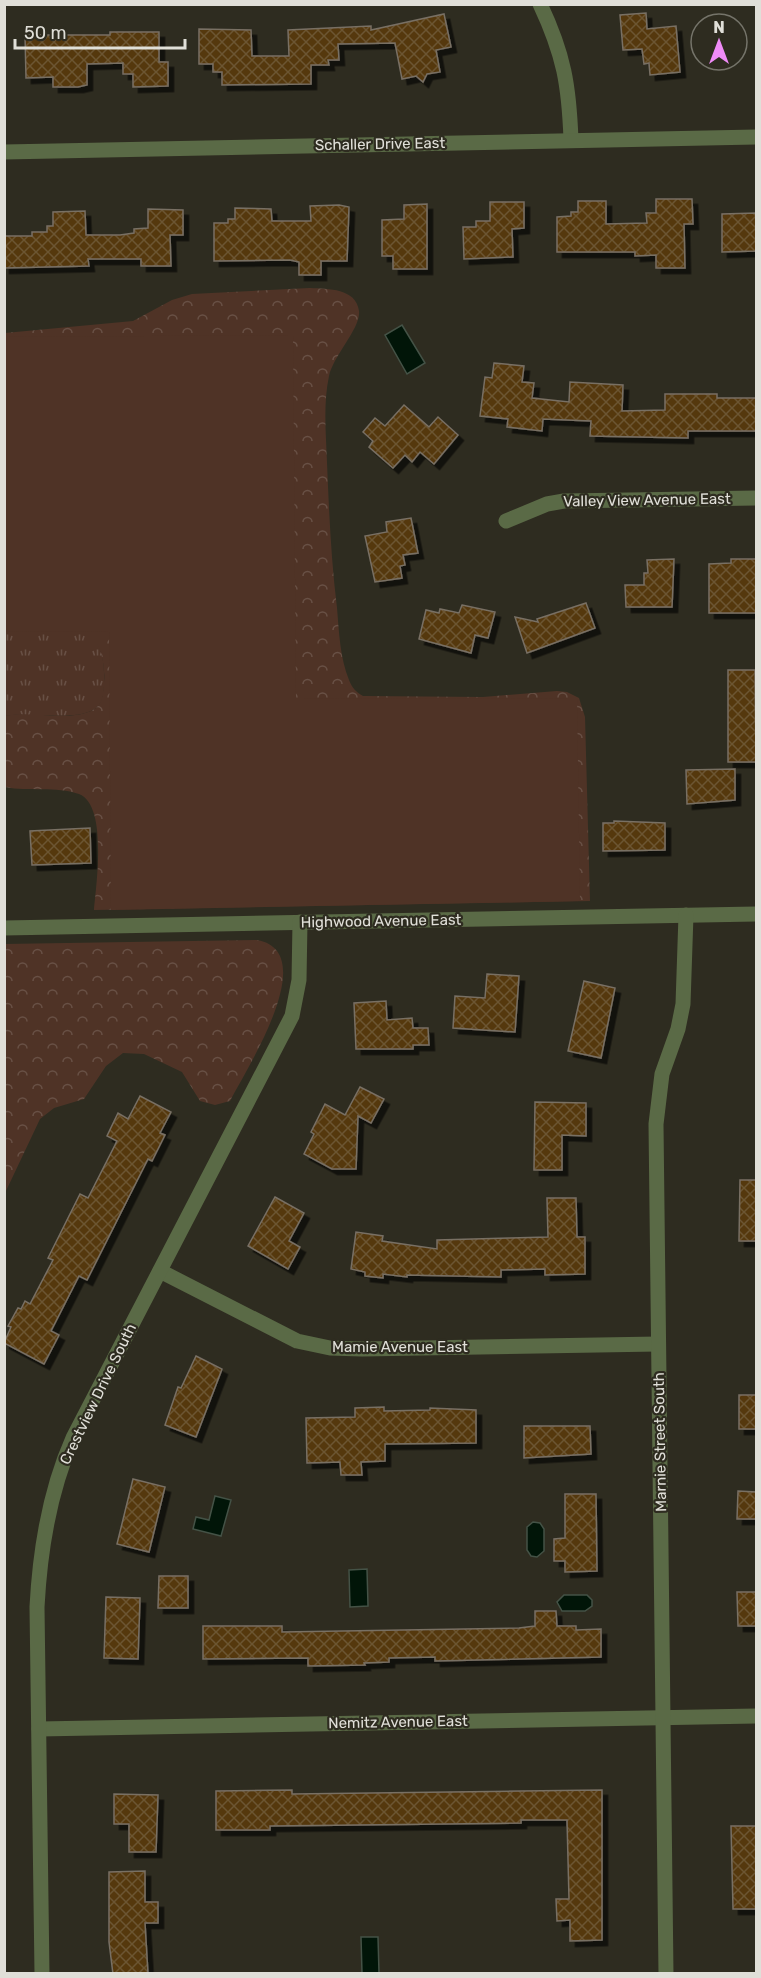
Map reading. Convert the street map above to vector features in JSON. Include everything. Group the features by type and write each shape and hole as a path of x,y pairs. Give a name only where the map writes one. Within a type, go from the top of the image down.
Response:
{"street":[{"path":"540,4 556,39 566,73 571,140"},
{"name":"Schaller Drive East","path":"4,152 756,137"},
{"name":"Valley View Avenue East","path":"506,521 547,504 564,501 756,498"},
{"name":"Highwood Avenue East","path":"4,928 756,914"},
{"name":"Marnie Street South","path":"666,1974 656,1124 662,1074 678,1029 683,1004 686,915"},
{"name":"Crestview Drive South","path":"42,1974 37,1597 42,1543 52,1498 73,1438 292,1016 299,980 300,922"},
{"name":"Mamie Avenue East","path":"160,1271 273,1330 320,1347 362,1349 658,1344"},
{"name":"Nemitz Avenue East","path":"39,1729 756,1716"}],"green space":[{"path":"310,288 340,291 347,294 357,303 359,311 356,326 329,376 325,408 333,572 340,645 350,683 354,690 363,696 483,697 557,691 567,692 579,698 585,717 590,901 94,910 98,847 94,813 88,801 79,794 70,792 5,787 4,716 26,714 70,716 91,711 100,703 104,683 103,661 97,644 87,631 58,611 5,589 5,333 133,321 172,300 192,294"},
{"path":"293,335 296,699 577,698 580,901 111,910 109,631 5,632 5,337"},
{"path":"5,589 83,624 92,635 101,652 104,681 101,702 92,711 68,716 5,716"},
{"path":"257,940 275,949 283,966 281,988 274,1014 263,1040 230,1101 215,1105 200,1101 182,1072 144,1054 123,1053 106,1066 84,1099 54,1108 40,1119 5,1193 5,944"}],"shaded area":[{"path":"402,325 425,363 407,374 385,335"},
{"path":"215,1496 231,1500 221,1536 193,1529 196,1517 209,1520"},
{"path":"533,1522 540,1523 544,1529 544,1551 537,1557 531,1556 527,1550 527,1527"},
{"path":"367,1569 368,1606 350,1607 349,1570"},
{"path":"564,1595 587,1595 592,1600 592,1606 585,1611 562,1611 557,1602"},
{"path":"361,1937 378,1937 379,1973 362,1973"}],"building":[{"path":"646,13 647,29 676,26 680,72 650,75 649,63 644,64 642,49 623,50 620,15"},
{"path":"444,14 451,47 436,50 440,72 427,74 423,82 416,76 402,79 395,43 338,44 339,60 328,60 329,65 311,65 311,84 222,85 222,72 213,72 213,64 199,64 199,29 251,30 252,56 289,56 288,30 371,26 371,30"},
{"path":"110,32 159,32 159,62 168,62 168,86 133,87 133,74 123,74 123,63 87,64 87,85 78,87 53,87 53,77 26,78 25,35 110,35"},
{"path":"656,199 692,199 693,224 684,224 685,268 656,268 656,255 635,256 635,252 557,252 557,217 571,216 571,212 578,212 578,201 606,201 606,224 647,223 646,213 656,213"},
{"path":"490,202 524,202 524,228 512,229 513,257 464,259 463,227 476,227 476,221 490,221"},
{"path":"427,204 427,269 393,269 393,256 382,256 382,220 404,219 404,205"},
{"path":"310,206 349,207 347,261 321,261 321,275 299,275 299,262 290,260 214,261 214,223 228,223 228,219 235,219 235,208 271,209 272,221 311,221"},
{"path":"148,209 183,210 183,235 170,235 171,266 141,266 141,259 88,259 89,266 4,268 4,236 32,236 32,232 47,232 47,226 53,226 53,212 85,211 86,235 120,235 134,233 134,229 148,228"},
{"path":"756,213 756,251 722,252 722,214"},
{"path":"494,363 524,366 522,382 534,383 532,398 569,402 570,382 623,385 622,411 665,410 665,394 717,394 717,398 756,398 756,431 688,431 688,438 590,436 591,421 543,419 542,431 507,427 508,419 480,416 485,377 492,378"},
{"path":"404,405 429,427 438,417 458,435 434,464 420,452 412,462 405,455 393,468 369,447 373,441 363,432 375,418 385,426"},
{"path":"411,518 418,553 403,555 405,565 400,566 402,578 375,582 365,536 387,532 386,522"},
{"path":"674,559 672,607 626,607 625,585 644,585 644,573 648,573 647,560"},
{"path":"731,559 756,559 756,613 709,613 709,564 731,563"},
{"path":"586,603 595,628 527,653 515,617 538,622 537,619"},
{"path":"462,605 495,612 488,638 475,635 471,653 419,639 426,610 439,613 440,609 459,613"},
{"path":"728,670 755,670 756,762 728,762"},
{"path":"735,769 735,800 687,804 686,770"},
{"path":"614,821 665,823 665,850 603,851 603,823 614,823"},
{"path":"90,828 91,863 32,865 30,831"},
{"path":"487,974 519,976 515,1032 453,1028 455,996 485,998"},
{"path":"584,981 615,988 601,1058 568,1051"},
{"path":"386,1001 387,1020 412,1018 413,1028 428,1028 429,1045 413,1045 413,1049 356,1049 354,1003"},
{"path":"360,1087 384,1099 371,1123 358,1116 356,1169 332,1169 304,1154 314,1134 311,1132 325,1104 345,1115"},
{"path":"140,1096 171,1112 160,1133 165,1135 152,1161 148,1159 87,1280 79,1276 51,1331 59,1335 44,1364 4,1343 11,1327 8,1326 18,1308 21,1309 25,1301 30,1304 53,1260 48,1258 80,1194 88,1198 117,1141 107,1136 118,1113 128,1119"},
{"path":"535,1102 586,1103 586,1136 562,1135 562,1170 534,1170"},
{"path":"740,1180 756,1180 756,1241 739,1241"},
{"path":"275,1197 304,1213 289,1241 300,1247 288,1269 248,1246"},
{"path":"547,1198 576,1198 577,1237 585,1237 585,1274 545,1275 545,1269 501,1270 501,1277 407,1275 407,1277 383,1274 383,1278 365,1276 365,1272 351,1269 356,1232 383,1236 382,1241 437,1249 437,1240 548,1237"},
{"path":"196,1356 222,1369 196,1437 165,1425 178,1387 181,1388"},
{"path":"739,1395 756,1395 756,1429 739,1429"},
{"path":"384,1407 384,1411 430,1410 430,1408 476,1410 476,1443 385,1444 385,1461 361,1462 362,1475 341,1475 340,1462 307,1463 306,1418 355,1417 355,1408"},
{"path":"524,1426 590,1426 591,1454 524,1458"},
{"path":"133,1479 165,1487 149,1552 117,1544"},
{"path":"738,1491 756,1492 756,1519 737,1519"},
{"path":"565,1494 596,1494 597,1571 565,1572 565,1561 554,1561 554,1539 565,1538"},
{"path":"159,1576 188,1576 188,1608 158,1608"},
{"path":"737,1592 756,1592 756,1626 738,1626"},
{"path":"106,1597 140,1598 138,1659 104,1658"},
{"path":"535,1611 556,1611 557,1626 576,1626 576,1630 601,1629 601,1657 435,1661 435,1657 389,1658 389,1662 364,1663 365,1665 308,1666 308,1658 203,1659 203,1626 282,1626 282,1632 519,1628 535,1626"},
{"path":"292,1790 292,1794 602,1790 602,1940 570,1941 570,1920 557,1921 556,1899 569,1899 567,1820 521,1820 521,1823 270,1826 270,1830 216,1830 216,1791"},
{"path":"114,1794 158,1795 156,1852 129,1852 129,1824 114,1824"},
{"path":"731,1826 756,1826 756,1909 733,1909"},
{"path":"145,1871 145,1902 158,1902 158,1923 145,1923 148,1974 113,1974 109,1942 109,1872"}]}
